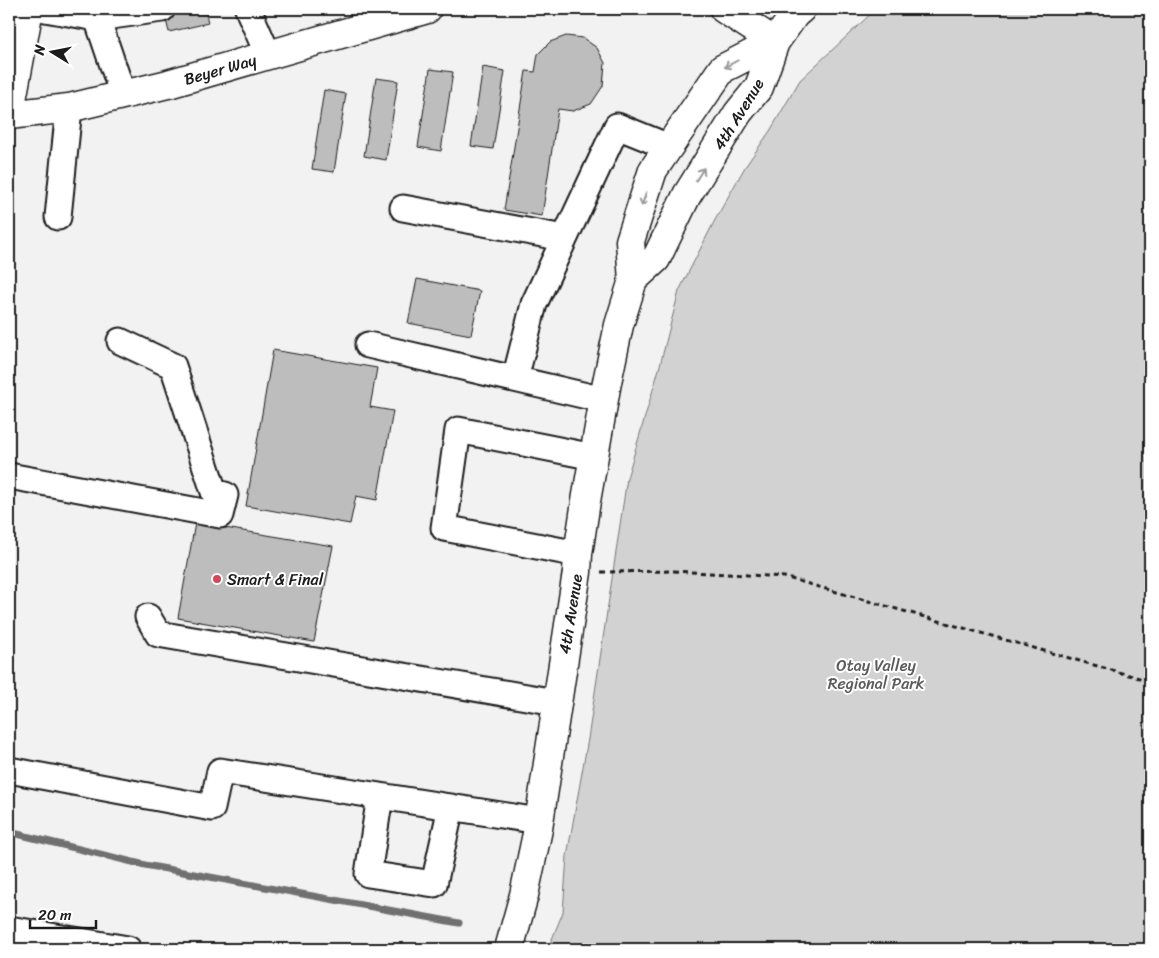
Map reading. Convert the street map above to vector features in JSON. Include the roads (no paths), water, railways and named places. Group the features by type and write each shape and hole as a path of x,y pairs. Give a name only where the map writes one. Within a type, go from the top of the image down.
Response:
{"main road":[{"path":"9,115 29,9"},
{"name":"Beyer Way","path":"9,115 68,108 123,95 427,9"},
{"path":"724,9 774,42 801,9"},
{"name":"4th Avenue","path":"509,949 524,896 539,821 604,400 619,326 633,280 630,241 654,170 722,69 774,42"},
{"name":"4th Avenue","path":"633,280 656,260 686,195 738,113 759,87 774,42"}],"lane":[{"path":"45,9 98,14 162,9"},
{"path":"248,9 268,55"},
{"path":"98,14 123,95"},
{"path":"58,217 68,108"},
{"path":"515,379 534,304 617,126 669,148"},
{"path":"403,208 564,238"},
{"path":"9,476 220,515 225,496 214,492 173,366 120,341"},
{"path":"368,345 604,400"},
{"path":"578,563 444,528 458,430 594,457"},
{"path":"148,617 158,634 556,702"},
{"path":"9,770 212,808 220,771 539,821"},
{"path":"380,796 368,874 434,884 451,807"},
{"path":"9,929 128,949"}],"waterway":[{"path":"9,832 145,865 459,923"}],"place":[{"name":"Smart & Final","path":"217,579"}],"park label":[{"name":"Otay Valley Regional Park","path":"876,674"}]}
